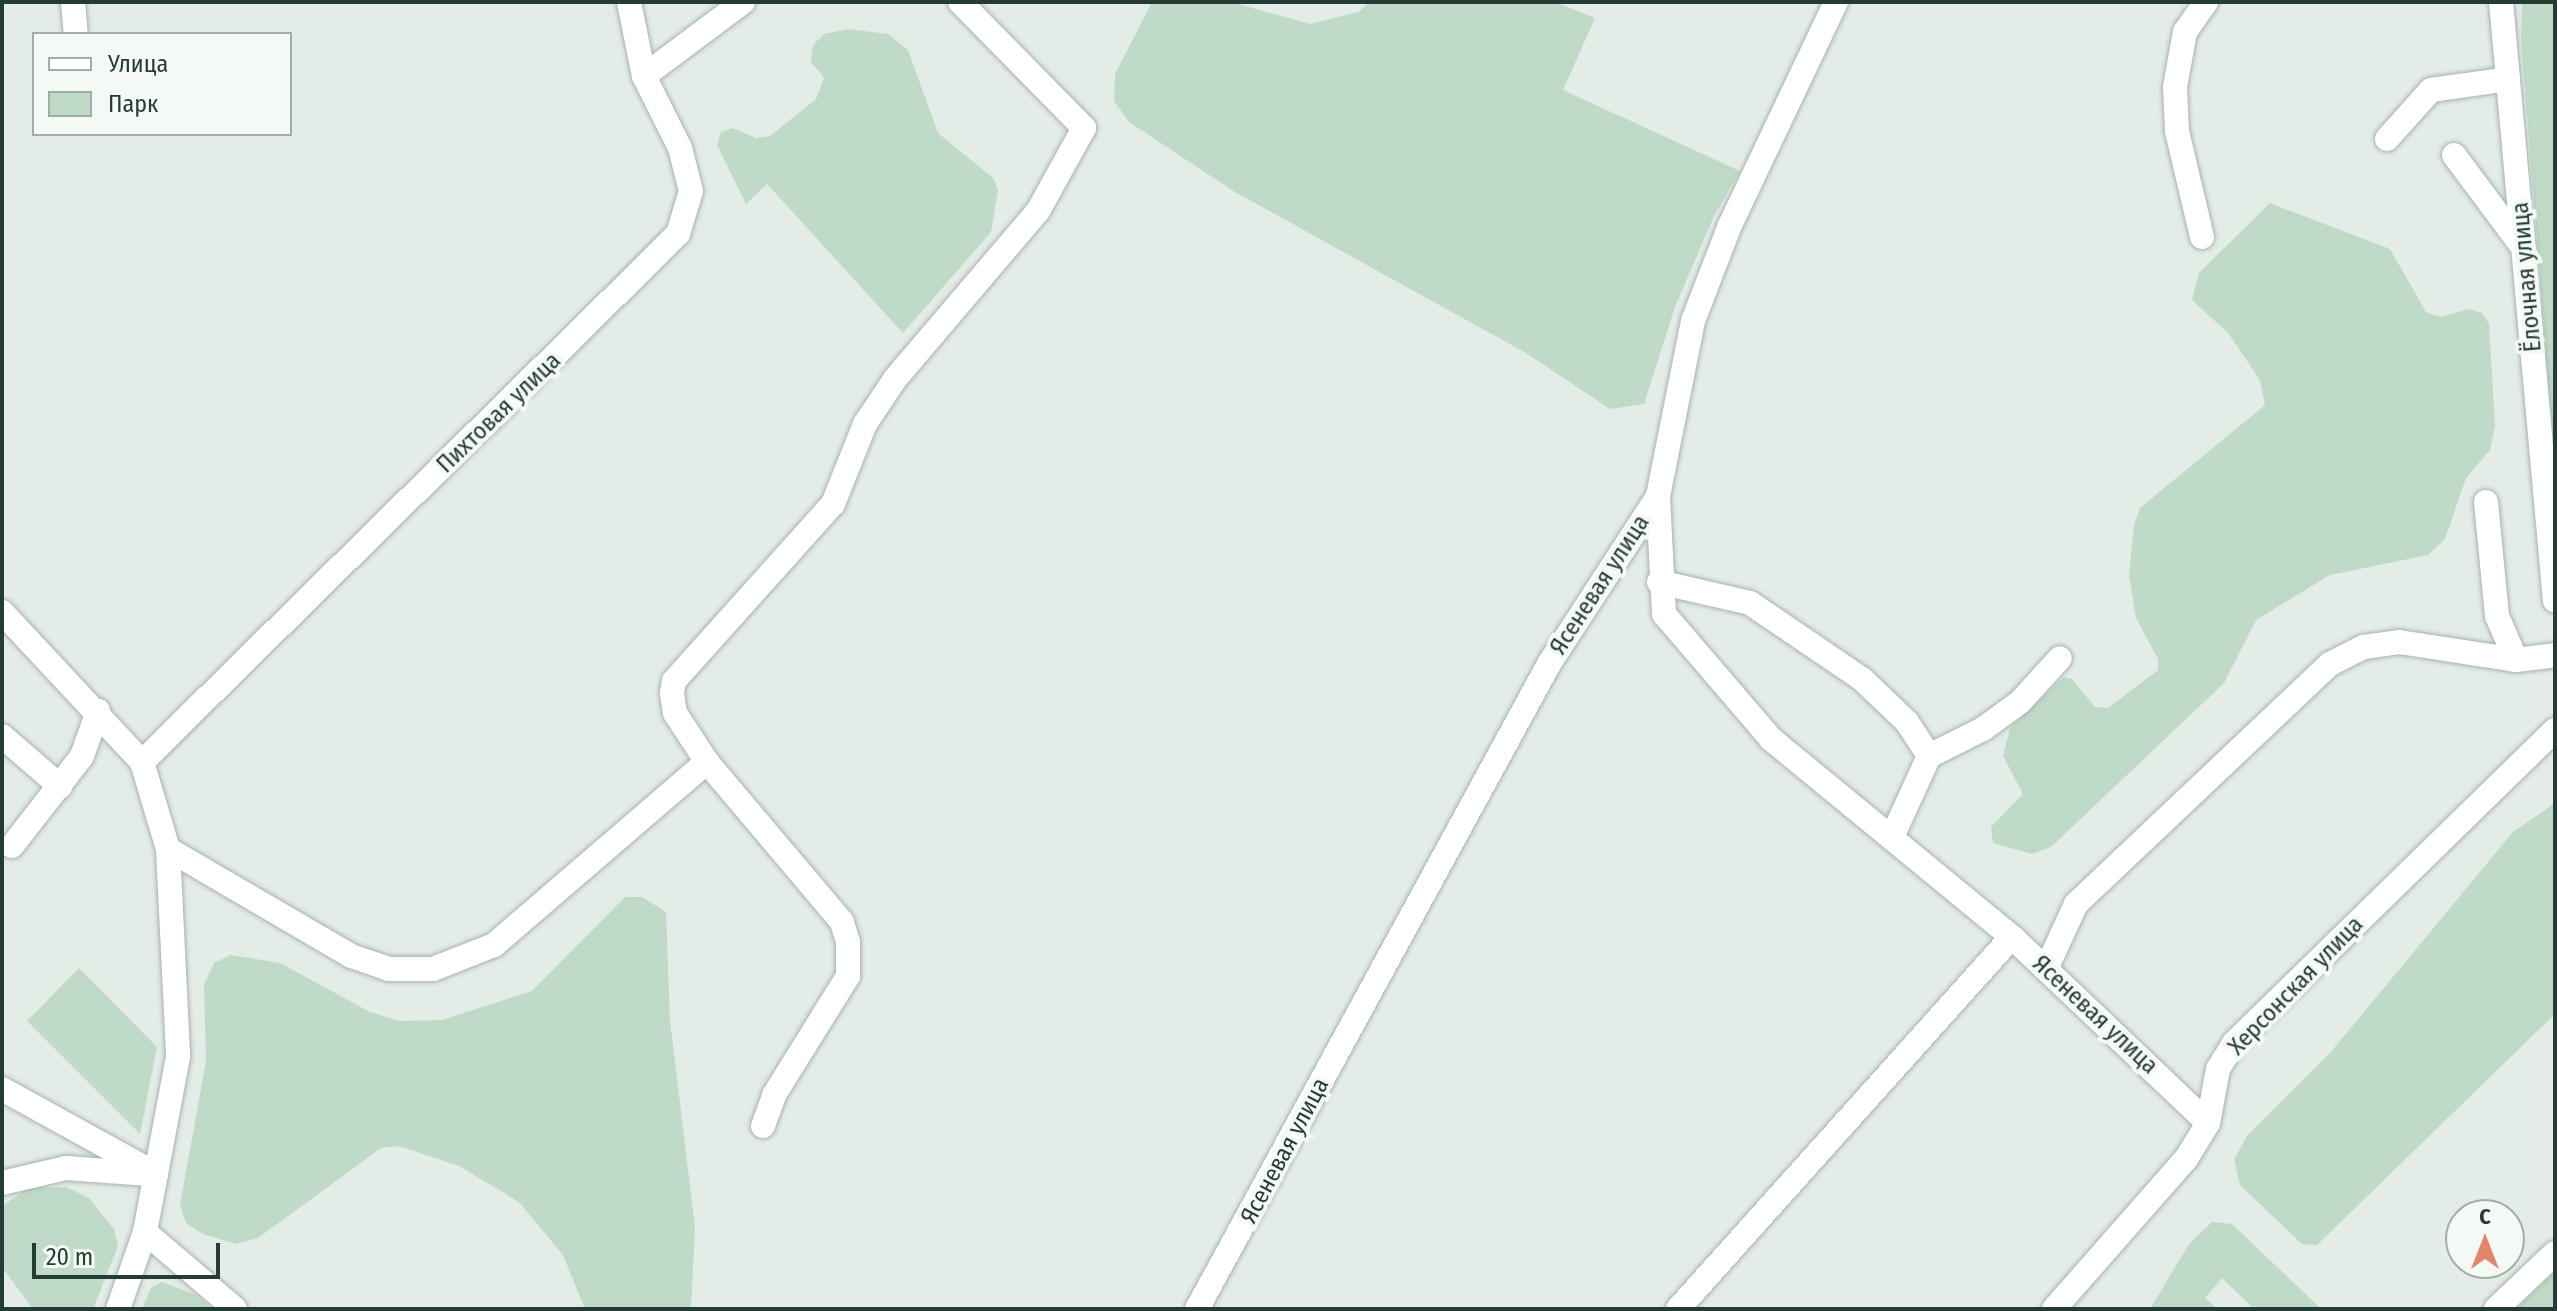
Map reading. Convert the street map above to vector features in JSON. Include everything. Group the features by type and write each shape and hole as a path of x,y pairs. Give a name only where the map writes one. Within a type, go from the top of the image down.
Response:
{"street":[{"path":"73,2 76,32"},
{"name":"Пихтовая улица","path":"142,762 678,234 691,191 680,148 644,76 629,2"},
{"path":"644,76 743,2"},
{"path":"763,1126 774,1095 848,976 848,942 842,922 707,762 675,713 674,681 833,504 865,424 887,390 1038,211 1084,128 960,2"},
{"path":"1658,496 1693,321 1730,225 1836,2"},
{"path":"2202,237 2186,182 2175,87 2185,32 2206,2"},
{"name":"Ёлочная улица","path":"2501,2 2526,251 2555,601"},
{"path":"2387,139 2421,96 2431,90 2508,79"},
{"path":"2454,155 2526,251"},
{"name":"Ясеневая улица","path":"1658,496 1659,582 1664,614 1761,728 2012,937 2208,1123"},
{"name":"Ясеневая улица","path":"1197,1309 1555,653 1658,496"},
{"path":"2486,502 2497,616 2516,660"},
{"path":"1659,582 1750,603 1862,679 1907,722 1929,756"},
{"path":"2,612 98,711 142,762 168,849 178,1057 145,1232 118,1309"},
{"path":"2046,969 2076,904 2330,664 2364,647 2399,642 2516,660 2555,655"},
{"path":"1892,837 1929,756 1983,729 2020,702 2060,658"},
{"path":"12,846 82,756 98,711"},
{"name":"Херсонская улица","path":"2054,1309 2186,1159 2208,1123 2218,1069 2234,1043 2555,730"},
{"path":"2,736 60,786"},
{"path":"168,849 351,956 389,969 433,969 494,945 707,762"},
{"path":"1678,1309 2012,937"},
{"path":"2,1089 156,1174"},
{"path":"2,1183 66,1168 156,1174"},
{"path":"145,1232 235,1309"},
{"path":"2496,1309 2555,1253"}],"green space":[{"path":"1152,2 1231,2 1310,24 1358,12 1370,2 1555,2 1595,18 1563,90 1740,171 1714,216 1675,307 1644,404 1610,409 1526,353 1235,192 1129,122 1114,101 1115,74"},
{"path":"2522,2 2555,2 2555,463 2521,41"},
{"path":"848,29 888,34 908,50 938,133 993,178 998,190 991,232 903,333 767,184 746,204 717,145 721,132 733,128 756,138 770,136 816,99 824,78 811,62 813,45 824,34"},
{"path":"2270,203 2390,249 2426,312 2440,317 2469,309 2482,313 2489,324 2495,426 2490,450 2466,478 2445,539 2428,555 2330,575 2256,620 2224,683 2051,847 2032,854 1993,843 1991,827 2023,794 2003,756 2010,728 2064,677 2072,679 2095,707 2108,708 2158,670 2158,659 2136,618 2129,575 2134,525 2140,508 2265,405 2260,380 2228,333 2192,300 2199,273"},
{"path":"2555,803 2555,1014 2317,1245 2302,1244 2240,1185 2234,1159 2247,1136 2330,1053 2513,832"},
{"path":"625,897 642,897 666,912 670,1021 695,1227 691,1309 585,1309 563,1255 519,1202 459,1166 399,1146 381,1148 258,1238 236,1244 203,1234 186,1223 180,1205 206,1061 204,985 214,963 231,955 280,963 370,1012 400,1021 442,1020 532,991"},
{"path":"79,968 157,1047 140,1134 27,1021"},
{"path":"66,1187 89,1198 114,1229 118,1246 93,1309 33,1309 2,1267 2,1206 29,1188"},
{"path":"2212,1222 2232,1224 2321,1309 2254,1309 2222,1278 2205,1298 2217,1309 2150,1309 2189,1244"},
{"path":"2555,1271 2555,1309 2516,1309"},
{"path":"162,1282 196,1295 212,1309 142,1309 151,1288"}]}
